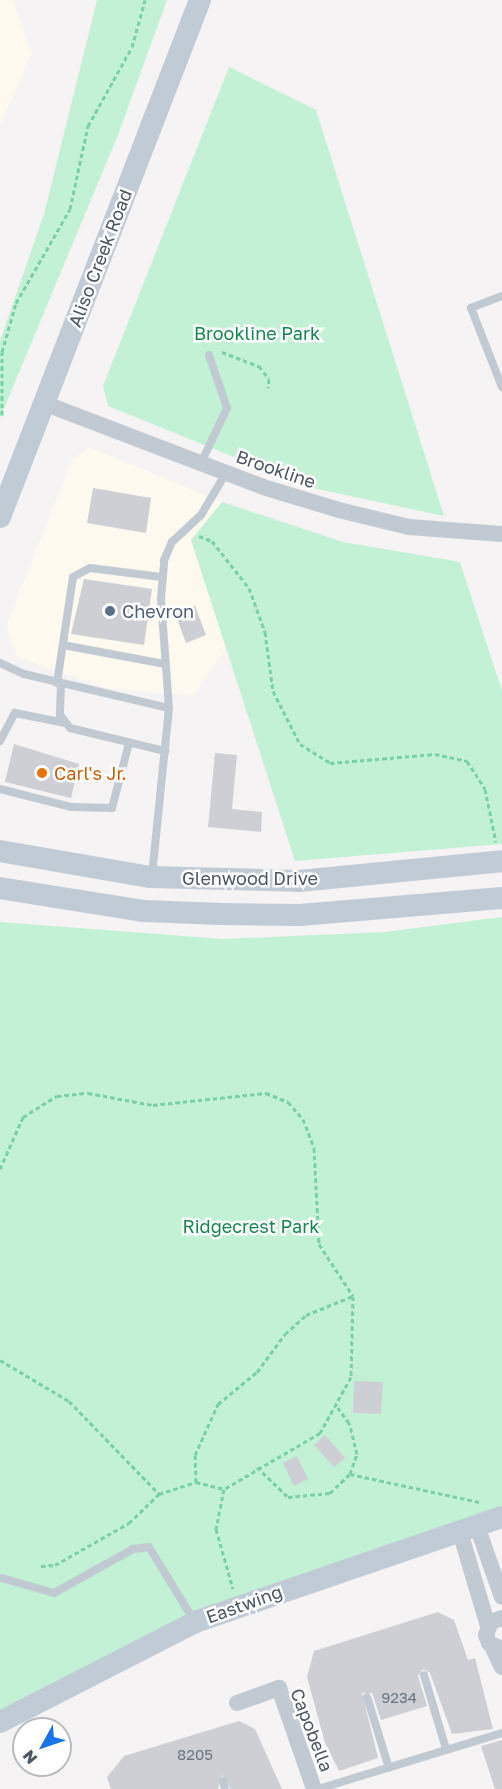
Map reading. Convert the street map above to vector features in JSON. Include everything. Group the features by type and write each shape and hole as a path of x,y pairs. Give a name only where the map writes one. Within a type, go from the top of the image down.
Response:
{"main road":[{"name":"Aliso Creek Road","path":"0,517 46,404 200,0"},
{"name":"Glenwood Drive","path":"0,851 152,877 299,881 501,861"},
{"name":"Glenwood Drive","path":"0,888 144,912 221,915 321,913 502,898"},
{"name":"Eastwing","path":"0,1722 195,1622 239,1605 502,1517"}],"street":[{"name":"Brookline","path":"46,404 226,473 409,526 502,534"},
{"path":"469,1529 502,1597"},
{"path":"469,1529 495,1622 497,1648 502,1667"},
{"name":"Capobella","path":"237,1703 279,1688 316,1789"}],"lane":[{"path":"502,296 471,308 502,387"},
{"path":"201,463 226,408 209,355"},
{"path":"152,877 170,708 165,664 161,577 172,542 188,530 226,473"},
{"path":"65,723 59,683 74,577 82,570 161,577"},
{"path":"63,645 165,664"},
{"path":"0,663 59,683 170,708"},
{"path":"0,741 15,713 65,723 82,733 165,751"},
{"path":"0,789 71,807 112,808 129,743"},
{"path":"2,1578 54,1593 133,1549 149,1546 195,1622"},
{"path":"424,1675 446,1749"},
{"path":"367,1697 388,1767"},
{"path":"316,1789 502,1733"}],"path":[{"path":"2,415 2,352 16,303 70,209 88,126 132,48 145,0"},
{"path":"209,355 218,351 259,366 268,388"},
{"path":"188,530 212,541 249,588 265,632 273,691 300,744 330,763 435,754 468,761 485,789 501,861"},
{"path":"0,1169 23,1117 57,1096 88,1093 153,1105 267,1093 288,1102 303,1119 314,1148 319,1244 353,1296 351,1377 338,1408 302,1447 257,1467 224,1489 216,1529 239,1605"},
{"path":"196,1482 195,1455 218,1404 258,1372 285,1334 306,1315 353,1296"},
{"path":"0,1360 69,1401 159,1494"},
{"path":"257,1467 271,1485 303,1499 330,1493 350,1474 354,1439 338,1408"},
{"path":"350,1474 483,1502"},
{"path":"41,1566 55,1565 129,1523 159,1494 196,1482 224,1489"}],"shaded area":[{"path":"0,0 13,0 32,54 0,124"},
{"path":"89,447 222,502 191,540 226,648 193,696 106,688 17,657 6,626 72,460"}],"green space":[{"path":"97,0 167,0 118,135 0,418 0,341 44,214"},
{"name":"Brookline Park","path":"229,67 316,110 444,516 308,487 108,406 103,386"},
{"path":"222,502 343,542 460,562 502,691 502,844 295,861 191,540"},
{"name":"Ridgecrest Park","path":"502,917 502,1514 284,1585 0,1723 0,922 223,939 385,932"}],"building":[{"path":"93,488 151,498 146,533 87,523"},
{"name":"Chevron","path":"84,579 152,589 144,645 71,634"},
{"path":"195,606 206,635 186,643 175,613"},
{"name":"Carl's Jr.","path":"14,744 79,764 71,798 5,782"},
{"path":"215,753 237,755 232,809 262,812 261,832 208,827"},
{"path":"354,1381 383,1382 381,1414 353,1413"},
{"path":"325,1435 345,1458 334,1467 314,1445"},
{"path":"297,1456 308,1479 294,1486 283,1463"},
{"path":"438,1612 454,1620 468,1660 475,1658 493,1729 452,1734 430,1673 423,1669 418,1676 427,1706 381,1720 372,1693 362,1693 378,1758 339,1771 325,1743 307,1677 314,1651"},
{"path":"239,1721 255,1729 282,1789 231,1789 222,1775 218,1789 111,1789 107,1777 124,1756"},
{"path":"502,1740 502,1789 495,1789 481,1746"}],"place":[{"name":"Chevron","path":"110,611"},
{"name":"Carl's Jr.","path":"42,773"}]}
